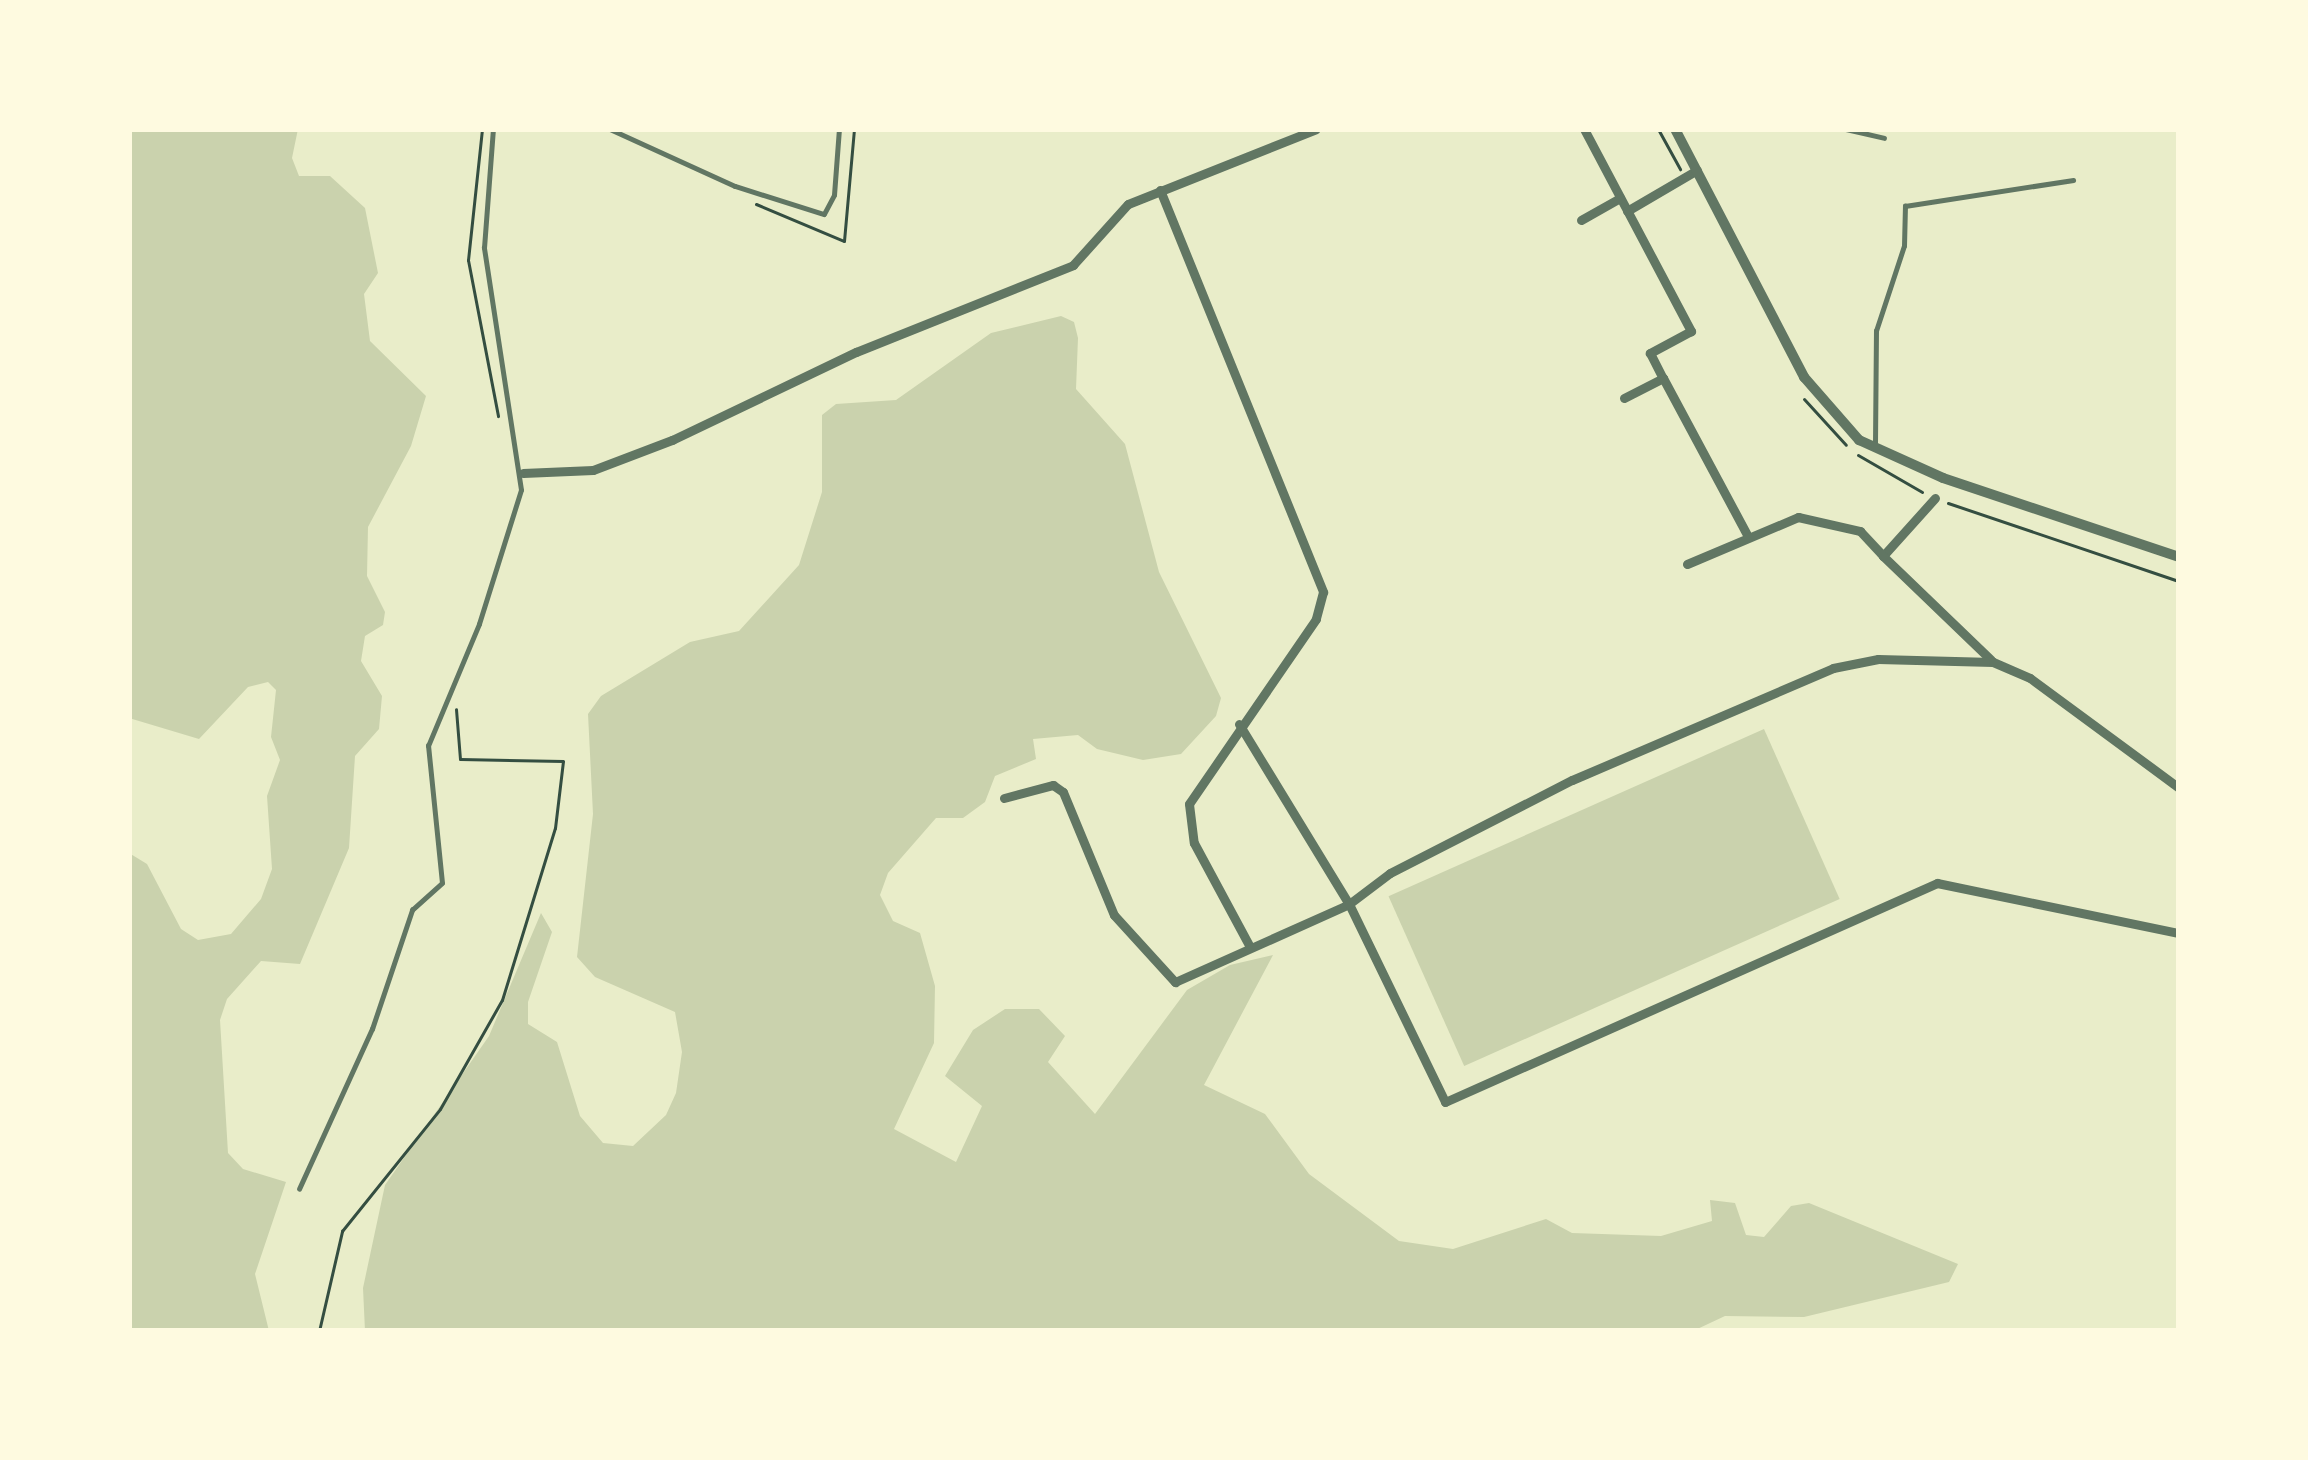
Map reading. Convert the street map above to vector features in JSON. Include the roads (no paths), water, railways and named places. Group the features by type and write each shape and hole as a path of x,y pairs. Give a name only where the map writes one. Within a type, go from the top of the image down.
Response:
{"street":[{"path":"523,473 593,470 633,455 908,329 1073,265 1111,218 1160,190 1316,129"},
{"path":"1584,129 1691,332 1650,353 1746,533"},
{"path":"1675,129 1804,377 1829,414 1874,450 2179,557"},
{"path":"1627,212 1697,170"},
{"path":"1160,190 1323,592 1316,619 1239,724 1189,804 1194,843 1250,947"},
{"path":"1581,220 1620,198"},
{"path":"1624,398 1663,378"},
{"path":"1883,556 1935,499"},
{"path":"1687,564 1746,533 1798,517 1830,520 1860,531 1994,662 2030,678 2179,788"},
{"path":"1004,798 1053,784 1063,792 1114,915 1175,982 1349,904 1390,874 1572,780 1833,668 1878,659 1994,662"},
{"path":"1239,724 1349,904 1445,1102 1936,883 2179,933"}],"lane":[{"path":"299,1190 372,1029 412,910 442,883 428,746 454,691 523,473 484,248 485,154 493,129"},
{"path":"610,129 735,186 824,214 834,195 839,129"},
{"path":"1846,129 1884,138"},
{"path":"1874,450 1876,331 1904,246 1905,206 2073,180"}]}
